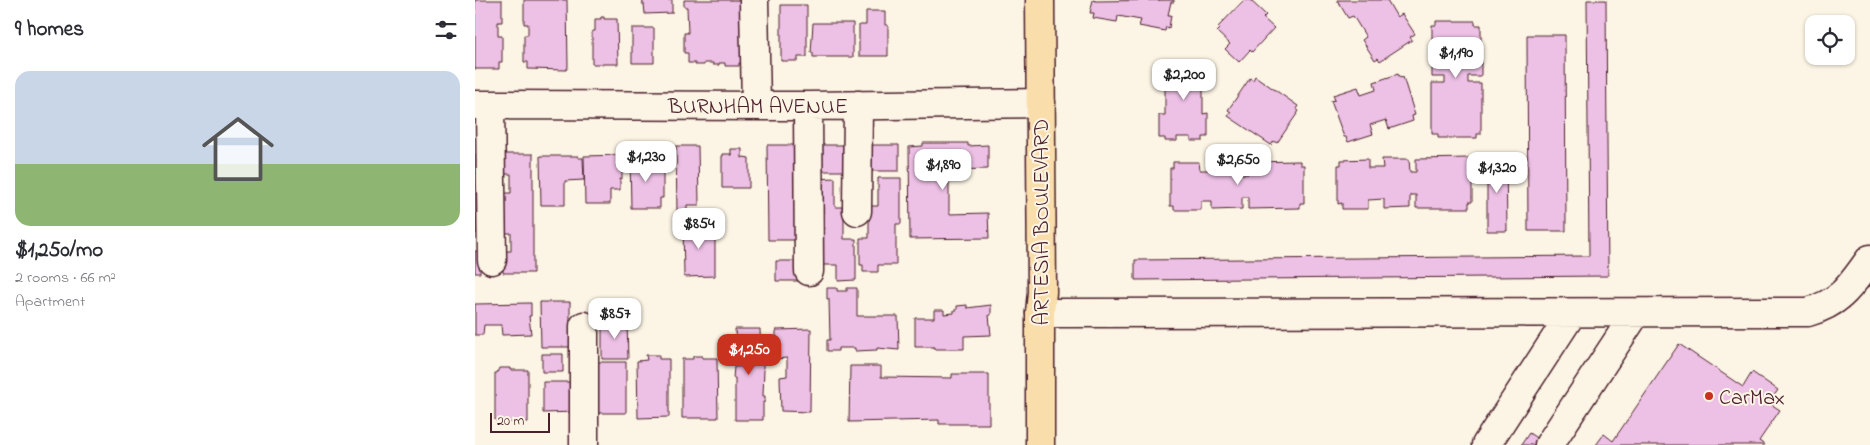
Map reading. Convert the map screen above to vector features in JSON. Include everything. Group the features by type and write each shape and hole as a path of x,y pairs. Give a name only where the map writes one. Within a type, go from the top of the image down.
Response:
{"main road":[{"name":"ARTESIA BOULEVARD","path":"1040,0 1042,292 1040,314 1040,445"}],"street":[{"path":"754,0 756,106"},
{"name":"BURNHAM AVENUE","path":"483,105 808,106 1041,103"},
{"path":"483,105 492,260"},
{"path":"857,211 858,105"},
{"path":"808,106 809,271"},
{"path":"1040,314 1808,312 1826,306 1845,292 1870,259"},
{"path":"1486,445 1572,313"},
{"path":"1549,445 1635,313"},
{"path":"584,326 584,445"}],"building":[{"path":"475,0 502,0 502,22 498,22 498,36 502,36 502,62 499,62 499,69 475,69"},
{"path":"524,0 567,0 568,67 566,70 528,69 528,62 524,62 524,35 528,35 528,24 524,24"},
{"path":"644,0 672,0 672,13 645,14 644,4 642,4"},
{"path":"684,0 747,0 744,63 739,63 739,66 725,66 725,63 719,63 719,65 704,63 704,65 695,65 695,63 688,63 688,53 684,53 684,33 688,33 687,7 684,7"},
{"path":"1093,0 1174,0 1174,2 1171,2 1168,15 1171,15 1169,28 1166,27 1165,31 1139,26 1141,20 1118,16 1117,22 1093,18 1094,13 1090,13"},
{"path":"1244,0 1250,0 1266,15 1263,18 1274,28 1252,52 1250,50 1239,62 1225,49 1230,44 1217,32 1220,29 1218,27"},
{"path":"1337,0 1387,0 1397,17 1402,14 1415,34 1410,37 1412,40 1380,61 1378,58 1375,60 1362,40 1366,37 1353,16 1348,18"},
{"path":"1587,0 1606,0 1608,276 1135,280 1135,260 1589,256"},
{"path":"781,5 807,5 807,57 798,57 798,61 781,61"},
{"path":"866,11 885,11 885,25 888,25 888,56 859,56 859,25 866,25"},
{"path":"601,17 604,17 604,19 617,19 618,64 592,64 592,31 595,31 595,19 601,19"},
{"path":"1436,21 1475,21 1475,25 1481,25 1481,76 1468,76 1468,83 1481,83 1481,134 1477,134 1477,138 1438,138 1438,134 1432,134 1432,83 1445,83 1445,77 1432,77 1432,25 1436,25"},
{"path":"813,23 853,23 853,57 813,57 813,53 811,53"},
{"path":"632,28 654,28 654,63 632,63"},
{"path":"1527,35 1565,35 1566,231 1528,231"},
{"path":"1164,61 1177,61 1177,65 1190,65 1190,61 1203,61 1203,65 1207,65 1208,88 1203,88 1203,114 1208,113 1208,137 1203,137 1203,141 1191,141 1191,137 1177,137 1177,141 1165,141 1165,138 1159,138 1159,115 1165,115 1165,87 1159,87 1159,65 1164,65"},
{"path":"1398,74 1400,78 1403,77 1415,115 1412,116 1413,121 1389,129 1386,120 1370,125 1373,134 1348,142 1346,137 1344,137 1331,101 1335,100 1333,95 1358,87 1361,95 1376,90 1374,82"},
{"path":"1255,76 1298,106 1296,109 1299,111 1277,143 1274,141 1271,145 1228,116 1231,112 1228,110 1250,78 1253,80"},
{"path":"923,143 968,143 968,146 988,145 988,169 949,170 949,214 988,213 989,238 910,239 909,147 923,146"},
{"path":"767,145 794,145 795,211 804,240 768,240"},
{"path":"814,145 850,145 851,171 814,171"},
{"path":"863,145 899,145 899,171 863,171"},
{"path":"676,146 698,146 699,205 687,205 687,212 677,212"},
{"path":"731,149 742,149 742,158 749,158 749,188 722,188 722,156 723,154 731,154"},
{"path":"475,154 479,154 479,174 475,174"},
{"path":"504,154 533,154 533,273 503,273 503,251 511,251 511,233 504,233 504,193 511,193 511,174 504,174"},
{"path":"622,155 620,190 610,190 610,204 585,204 584,156"},
{"path":"540,156 578,156 578,158 583,158 584,180 565,181 565,205 541,205"},
{"path":"630,156 645,156 646,163 648,162 648,164 663,164 663,198 660,198 660,208 631,208"},
{"path":"1487,156 1506,156 1507,231 1487,231"},
{"path":"1469,158 1469,164 1472,164 1472,202 1469,202 1469,208 1416,208 1416,195 1410,195 1410,208 1384,209 1384,199 1368,200 1368,209 1342,209 1342,203 1338,204 1338,165 1341,165 1341,160 1368,159 1368,168 1383,168 1382,159 1409,159 1410,172 1416,172 1416,159"},
{"path":"1300,161 1300,165 1304,165 1304,203 1300,203 1300,208 1248,209 1248,197 1242,197 1242,209 1212,210 1212,201 1201,201 1201,210 1174,210 1174,206 1170,206 1170,168 1173,168 1173,162 1199,162 1200,170 1216,170 1216,162 1241,162 1242,174 1248,174 1248,162"},
{"path":"835,178 835,207 844,207 844,239 856,239 856,280 838,281 838,265 820,265 815,179"},
{"path":"878,178 901,178 901,224 896,224 896,265 878,265 878,272 863,272 863,265 860,265 860,238 869,238 869,206 878,206"},
{"path":"475,193 479,193 479,233 475,233"},
{"path":"683,223 715,223 715,276 684,277"},
{"path":"475,251 480,251 480,273 475,273"},
{"path":"776,261 805,261 805,281 776,281"},
{"path":"827,288 847,291 847,288 857,288 857,316 898,316 899,350 877,348 877,350 855,351 855,348 838,348 838,351 827,351 827,340 830,340"},
{"path":"540,302 570,302 570,347 541,347"},
{"path":"531,303 531,316 529,316 531,334 502,335 501,325 484,325 483,335 475,335 475,304"},
{"path":"967,305 967,308 991,305 991,315 989,315 991,335 964,336 964,349 915,347 915,318 934,318 934,310 944,310 944,314 954,313 954,310 957,310 957,306"},
{"path":"602,321 627,321 628,359 602,359"},
{"path":"735,329 760,329 761,360 763,360 764,369 763,396 765,396 763,420 735,420 734,367 753,366 753,362 736,362 735,351 733,351 733,345 736,345"},
{"path":"811,329 810,412 781,411 780,377 787,376 787,358 776,359 776,330"},
{"name":"CarMax","path":"1679,344 1743,387 1752,372 1778,390 1769,403 1780,410 1759,441 1765,445 1596,445 1604,434 1613,441"},
{"path":"542,354 563,354 563,372 542,372"},
{"path":"646,355 659,355 659,359 669,359 669,417 638,418 637,361 647,360"},
{"path":"693,356 717,358 718,418 682,418 682,359 693,359"},
{"path":"596,362 626,362 626,413 596,413"},
{"path":"850,366 881,366 881,377 952,378 952,374 989,374 989,424 939,424 939,420 849,422"},
{"path":"499,368 528,370 528,422 497,423 497,420 495,420 495,373 497,373"},
{"path":"543,382 575,382 576,412 543,413"},
{"path":"1529,433 1547,445 1521,445"}],"place":[{"name":"CarMax","path":"1709,396"}]}
